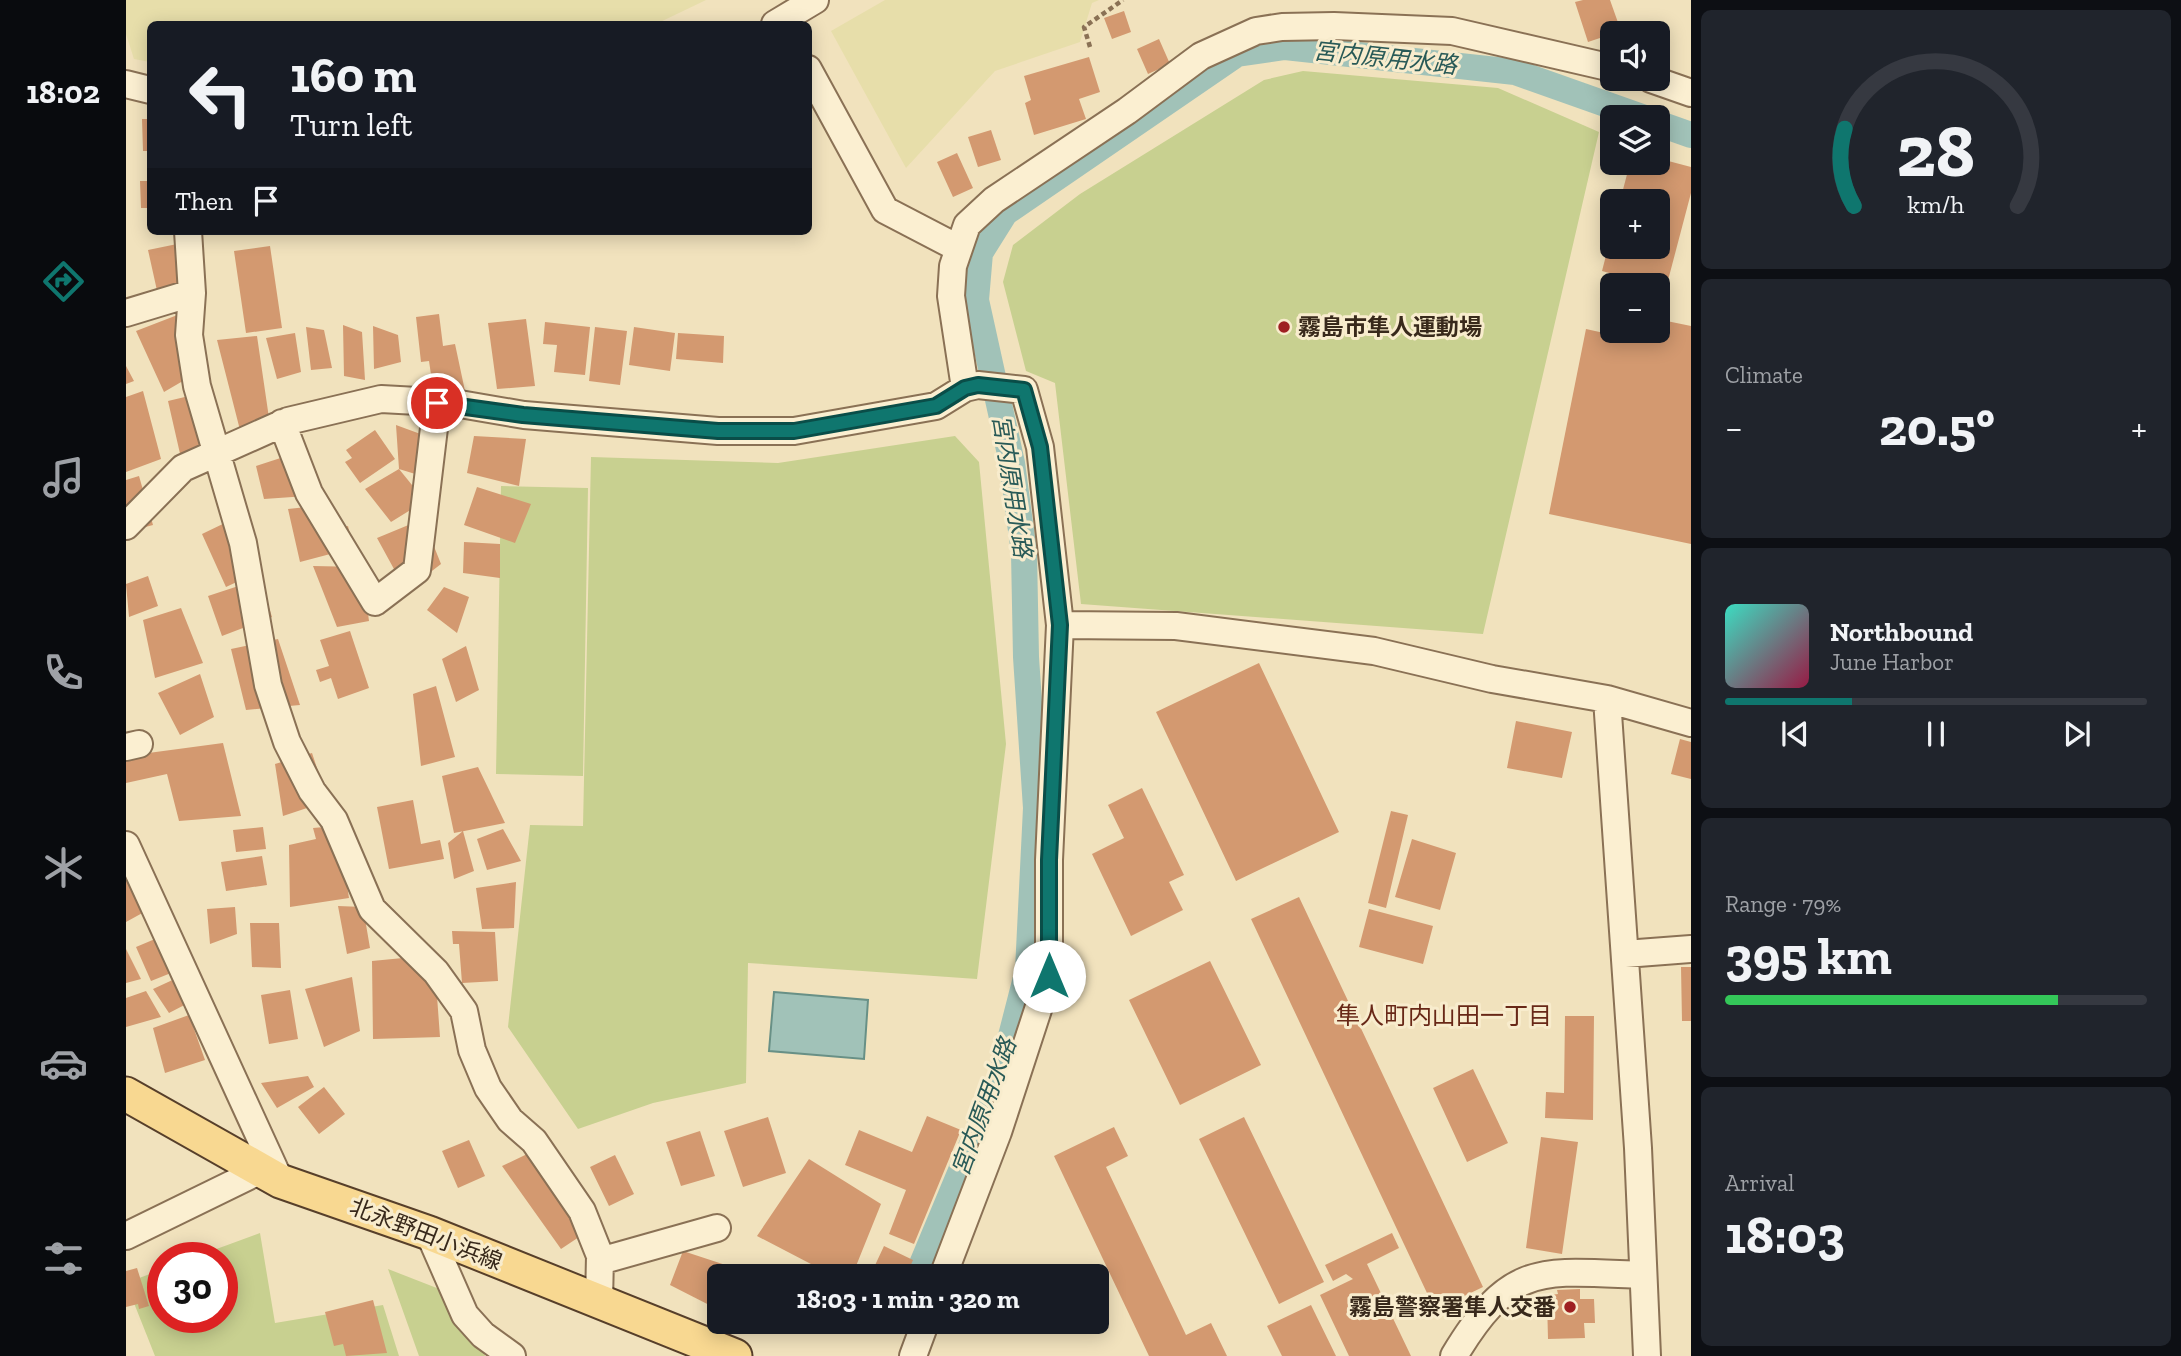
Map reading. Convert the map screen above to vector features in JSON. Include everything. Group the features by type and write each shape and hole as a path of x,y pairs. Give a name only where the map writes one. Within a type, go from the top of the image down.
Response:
{"main road":[{"name":"北永野田小浜線","path":"126,1094 270,1175 429,1233 735,1356"}],"street":[{"path":"778,17 815,0"},
{"path":"965,388 951,296 957,248 967,225 994,200 1127,111 1201,56 1256,32 1282,26 1334,26 1452,31 1600,65"},
{"path":"812,76 885,209 957,248"},
{"path":"126,84 147,89"},
{"path":"1670,86 1691,93"},
{"path":"188,235 192,293 190,335 198,386 243,543 268,685 287,741 312,791 334,820 372,909 436,972 464,1010 472,1050 488,1088 510,1119 534,1141 582,1211 600,1261 599,1302"},
{"path":"126,313 192,293"},
{"path":"126,526 183,468 282,423 382,400 718,431 794,431 936,406 965,388 978,385 1024,390 1040,447 1060,625 1049,860 1049,976 998,1132 948,1264"},
{"path":"282,423 309,493 375,601 417,570 437,403"},
{"path":"1060,625 1176,626 1374,651 1492,679 1606,699 1691,723"},
{"path":"1606,699 1638,1148 1647,1356"},
{"path":"126,845 270,1175 126,1236"},
{"path":"1625,954 1691,949"},
{"path":"600,1261 717,1228"},
{"path":"429,1233 465,1315 483,1335 512,1356"},
{"path":"1454,1356 1472,1325 1488,1307 1522,1280 1562,1271 1642,1275"},
{"path":"913,1356 921,1334"}],"path":[{"path":"1090,47 1084,27 1123,0"}],"shaded area":[{"path":"126,0 706,0 662,21 147,21 147,61 134,59 126,34"},
{"path":"885,0 1099,0 1092,3 1080,42 995,71 906,168 831,31"}],"green space":[{"name":"霧島市隼人運動場","path":"1303,71 1498,88 1599,132 1483,634 1081,604 1055,383 1026,371 1003,282 1013,245 1080,194 1264,80"},
{"path":"955,436 979,462 1006,744 977,979 748,963 746,1083 653,1103 578,1129 508,1027 530,825 583,826 591,457 778,463"},
{"path":"501,486 588,488 583,776 496,774"},
{"path":"260,1233 275,1323 383,1305 399,1356 155,1356 126,1283 147,1275 147,1333 238,1333 238,1242 236,1242"},
{"path":"388,1269 465,1299 485,1356 419,1356"}],"water":[{"path":"774,992 868,1000 864,1059 769,1051"}],"building":[{"path":"1610,0 1617,21 1600,21 1600,38 1588,42 1575,2"},
{"path":"1124,11 1131,32 1112,39 1104,18"},
{"path":"1159,39 1170,64 1148,74 1137,49"},
{"path":"1089,57 1100,92 1079,99 1086,119 1034,135 1025,103 1031,100 1024,76"},
{"path":"142,119 147,119 147,151 143,151"},
{"path":"991,130 1001,160 978,167 968,137"},
{"path":"957,153 973,188 953,197 937,162"},
{"path":"1670,161 1691,167 1691,193 1670,273 1602,271 1605,259 1670,259 1670,189 1623,189 1627,175 1670,175"},
{"path":"140,181 147,181 147,208 141,208"},
{"path":"182,243 192,288 158,295 148,250"},
{"path":"270,246 282,328 246,333 234,251"},
{"path":"180,314 188,378 164,392 136,331"},
{"path":"439,314 443,346 455,344 465,391 434,395 429,361 421,362 416,317"},
{"path":"526,319 535,386 497,389 488,323"},
{"path":"545,322 590,327 585,375 554,372 557,345 543,344"},
{"path":"1670,322 1691,326 1691,544 1549,514 1586,329 1600,332 1600,343 1670,343"},
{"path":"343,325 362,332 365,380 344,376"},
{"path":"373,326 398,335 401,362 374,369"},
{"path":"306,327 324,330 332,368 311,370"},
{"path":"595,327 627,331 620,385 589,381"},
{"path":"634,327 675,333 670,371 629,365"},
{"path":"295,333 301,372 277,379 266,338"},
{"path":"678,333 724,336 723,363 676,359"},
{"path":"257,336 269,418 240,430 217,340"},
{"path":"126,366 134,381 126,384"},
{"path":"143,391 161,459 126,472 126,397"},
{"path":"189,396 205,447 181,458 168,401"},
{"path":"396,425 445,443 438,481 399,469"},
{"path":"375,430 395,459 360,483 345,462 352,458 346,450"},
{"path":"474,436 526,439 519,486 467,473"},
{"path":"302,451 321,495 264,499 256,466"},
{"path":"399,469 425,501 391,522 365,489"},
{"path":"139,476 153,525 126,532 126,480"},
{"path":"477,487 531,504 515,543 464,525"},
{"path":"325,505 323,533 348,526 353,548 300,562 288,509"},
{"path":"423,519 441,564 406,591 377,538"},
{"path":"229,521 256,573 226,587 202,534"},
{"path":"464,542 500,544 500,578 463,573"},
{"path":"313,566 362,567 369,621 337,627"},
{"path":"148,576 158,606 129,617 126,584"},
{"path":"260,579 272,617 222,636 208,596"},
{"path":"444,587 469,597 457,633 427,610"},
{"path":"181,608 203,663 155,678 143,620"},
{"path":"350,631 369,688 338,699 331,678 320,682 316,670 329,666 320,640"},
{"path":"278,639 300,705 246,710 231,649"},
{"path":"466,646 479,690 456,702 442,659"},
{"path":"1259,663 1339,832 1236,881 1156,712"},
{"path":"200,674 214,717 180,735 158,693"},
{"path":"436,686 455,757 421,766 413,694"},
{"path":"1516,721 1572,732 1562,778 1507,768"},
{"path":"1680,739 1691,742 1691,779 1671,774"},
{"path":"223,743 241,816 179,821 167,774 126,783 126,756"},
{"path":"312,753 328,801 283,816 275,764"},
{"path":"478,767 505,823 454,833 442,776"},
{"path":"1142,788 1184,875 1169,882 1183,910 1131,936 1092,854 1124,838 1108,805"},
{"path":"413,800 421,844 440,840 444,859 389,869 377,807"},
{"path":"1391,811 1408,815 1386,908 1368,903"},
{"path":"347,825 346,879 349,898 290,907 289,845 316,839 313,828"},
{"path":"263,827 266,849 236,852 233,830"},
{"path":"503,829 521,861 487,870 477,839"},
{"path":"463,831 474,871 454,879 448,843"},
{"path":"1412,839 1456,853 1440,910 1395,897"},
{"path":"262,856 267,885 226,891 221,862"},
{"path":"126,875 146,911 126,922"},
{"path":"516,882 514,928 482,929 476,888"},
{"path":"1299,897 1483,1287 1435,1310 1251,919"},
{"path":"338,906 363,907 370,948 347,954"},
{"path":"235,907 237,934 210,944 207,909"},
{"path":"1369,909 1433,926 1423,964 1359,947"},
{"path":"250,923 279,923 281,968 252,967"},
{"path":"452,931 495,932 498,981 462,983 459,944 453,944"},
{"path":"155,939 176,971 151,981 136,947"},
{"path":"126,949 141,979 126,983"},
{"path":"434,955 440,1037 373,1039 372,961"},
{"path":"1210,961 1261,1065 1180,1105 1129,1000"},
{"path":"1681,967 1691,967 1691,1021 1682,1021"},
{"path":"179,977 196,999 169,1013 153,989"},
{"path":"352,977 360,1031 324,1047 305,989"},
{"path":"290,990 298,1039 269,1044 261,995"},
{"path":"146,991 161,1017 126,1027 126,998"},
{"path":"189,1015 205,1060 165,1073 153,1028"},
{"path":"1565,1016 1594,1016 1593,1120 1545,1118 1546,1092 1564,1093"},
{"path":"1473,1069 1508,1143 1467,1162 1433,1088"},
{"path":"308,1076 314,1087 277,1108 261,1083"},
{"path":"324,1087 345,1114 319,1134 298,1107"},
{"path":"927,1116 961,1130 914,1244 889,1234 906,1190 845,1165 859,1130 912,1152"},
{"path":"768,1117 786,1173 743,1187 724,1131"},
{"path":"1244,1117 1324,1282 1279,1304 1199,1139"},
{"path":"1114,1127 1128,1156 1106,1167 1186,1335 1211,1323 1227,1356 1149,1356 1109,1272 1109,1264 1105,1264 1054,1156"},
{"path":"700,1131 715,1176 681,1186 666,1142"},
{"path":"1541,1137 1578,1142 1562,1254 1526,1248"},
{"path":"469,1140 485,1176 458,1188 442,1151"},
{"path":"548,1144 600,1223 561,1249 502,1166"},
{"path":"615,1155 634,1194 609,1206 590,1167"},
{"path":"809,1159 881,1204 857,1264 811,1264 757,1236"},
{"path":"1392,1233 1399,1248 1367,1264 1411,1356 1349,1356 1320,1295 1353,1279 1346,1274 1333,1281 1325,1265"},
{"path":"884,1246 913,1260 911,1264 876,1264"},
{"path":"683,1251 723,1264 707,1264 707,1304 670,1285"},
{"path":"137,1268 147,1307 139,1309 138,1304 126,1307 126,1271"},
{"path":"1580,1289 1580,1299 1594,1299 1595,1323 1584,1323 1585,1338 1548,1339 1547,1300 1551,1300 1550,1295 1558,1294 1557,1290"},
{"path":"373,1300 387,1353 346,1356 343,1344 334,1346 325,1312"},
{"path":"1311,1305 1336,1356 1282,1356 1267,1326"}],"waterway":[{"name":"宮内原用水路","path":"922,1264 1001,1075 1028,970 1036,808 1026,657 1024,553 1012,463 976,300 980,253 1005,213 1237,54 1285,47 1515,72 1608,105"},
{"name":"宮内原用水路","path":"1670,128 1691,135"}],"place":[{"name":"霧島市隼人運動場","path":"1284,327"},
{"name":"霧島警察署隼人交番","path":"1570,1307"}],"district":[{"name":"隼人町内山田一丁目","path":"1444,1016"}],"route":[{"path":"437,403 454,403 523,415 718,431 794,431 936,406 965,388 978,385 1024,390 1040,447 1060,625 1049,860 1049,976"}]}
